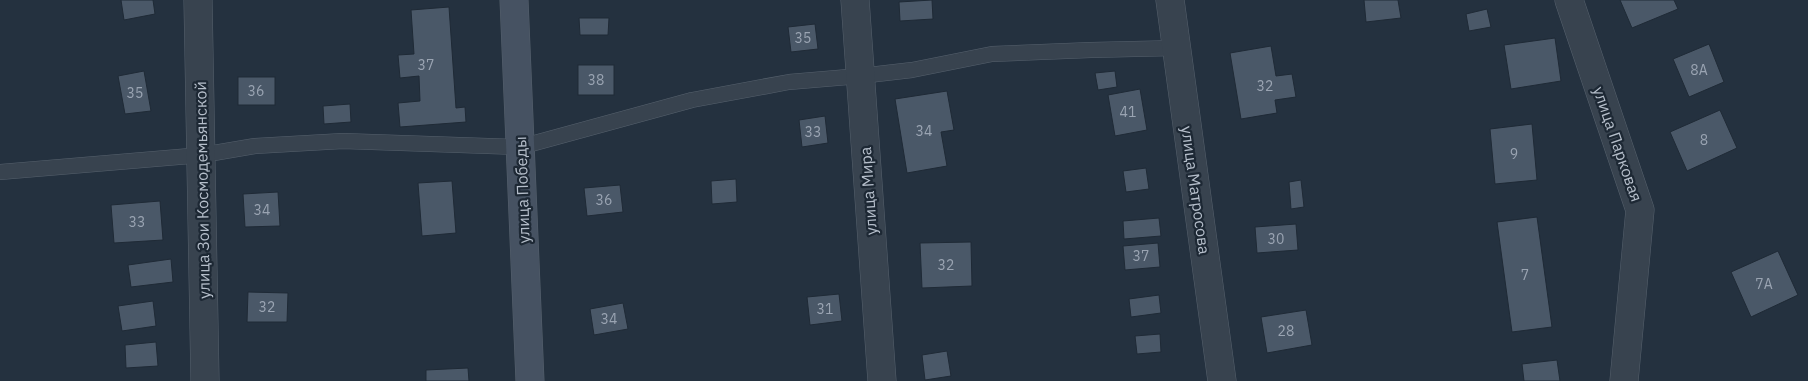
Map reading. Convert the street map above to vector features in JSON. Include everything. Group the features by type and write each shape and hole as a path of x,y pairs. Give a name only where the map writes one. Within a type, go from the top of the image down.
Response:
{"street":[{"name":"улица Зои Космодемьянской","path":"198,0 206,381"},
{"name":"улица Победы","path":"514,0 530,381"},
{"name":"улица Мира","path":"855,0 882,381"},
{"name":"улица Матросова","path":"1170,0 1222,381"},
{"name":"улица Парковая","path":"1570,0 1640,210 1624,381"}],"lane":[{"path":"0,172 202,155 254,146 343,141 520,146 692,100 789,82 912,70 992,54 1177,48"}],"building":[{"path":"121,0 153,0 155,14 124,20"},
{"path":"932,0 933,19 900,21 899,2"},
{"path":"1364,0 1398,0 1401,18 1366,22"},
{"path":"1620,0 1674,0 1678,9 1632,28"},
{"path":"449,7 456,108 465,107 466,122 400,127 398,103 420,101 419,76 400,78 398,55 414,54 411,10"},
{"path":"1487,9 1491,27 1469,31 1466,14"},
{"path":"579,18 609,18 608,35 580,35"},
{"path":"815,24 818,49 791,52 788,27"},
{"path":"1555,38 1561,81 1511,89 1504,45"},
{"path":"1709,44 1724,82 1689,97 1673,59"},
{"path":"1271,46 1276,76 1292,74 1296,97 1275,100 1277,113 1241,119 1230,53"},
{"path":"578,65 614,65 614,95 578,95"},
{"path":"144,71 151,111 125,114 118,76"},
{"path":"1115,71 1117,87 1098,90 1095,73"},
{"path":"238,77 275,77 275,105 238,105"},
{"path":"1140,89 1147,130 1115,136 1108,95"},
{"path":"947,91 954,130 941,132 947,166 907,173 895,99"},
{"path":"350,104 351,122 324,124 323,106"},
{"path":"1720,110 1737,148 1687,171 1670,132"},
{"path":"825,116 828,143 802,147 799,120"},
{"path":"1532,124 1537,180 1495,184 1490,129"},
{"path":"1146,168 1149,189 1126,192 1123,171"},
{"path":"736,179 737,202 712,204 711,181"},
{"path":"1301,180 1304,207 1291,209 1289,182"},
{"path":"452,181 456,233 422,236 418,183"},
{"path":"620,185 623,212 587,216 584,188"},
{"path":"278,192 280,226 245,227 243,194"},
{"path":"160,201 163,240 114,243 111,205"},
{"path":"1537,217 1552,327 1512,332 1497,222"},
{"path":"1159,218 1161,236 1124,239 1123,221"},
{"path":"1296,224 1298,250 1257,253 1255,227"},
{"path":"971,242 972,286 922,288 920,243"},
{"path":"1158,243 1160,267 1125,270 1123,246"},
{"path":"1778,251 1798,295 1751,317 1731,272"},
{"path":"171,259 173,282 131,287 128,265"},
{"path":"248,292 288,293 287,322 247,322"},
{"path":"839,294 842,321 810,325 807,297"},
{"path":"1159,295 1161,313 1131,317 1129,299"},
{"path":"153,301 156,326 122,331 118,306"},
{"path":"623,303 628,329 594,335 590,309"},
{"path":"1306,310 1312,345 1267,353 1261,317"},
{"path":"1160,334 1161,352 1137,354 1135,336"},
{"path":"156,342 158,366 126,368 125,345"},
{"path":"947,351 951,376 925,380 922,355"},
{"path":"1557,360 1560,381 1524,381 1522,364"},
{"path":"468,368 469,381 426,381 426,370"}]}
